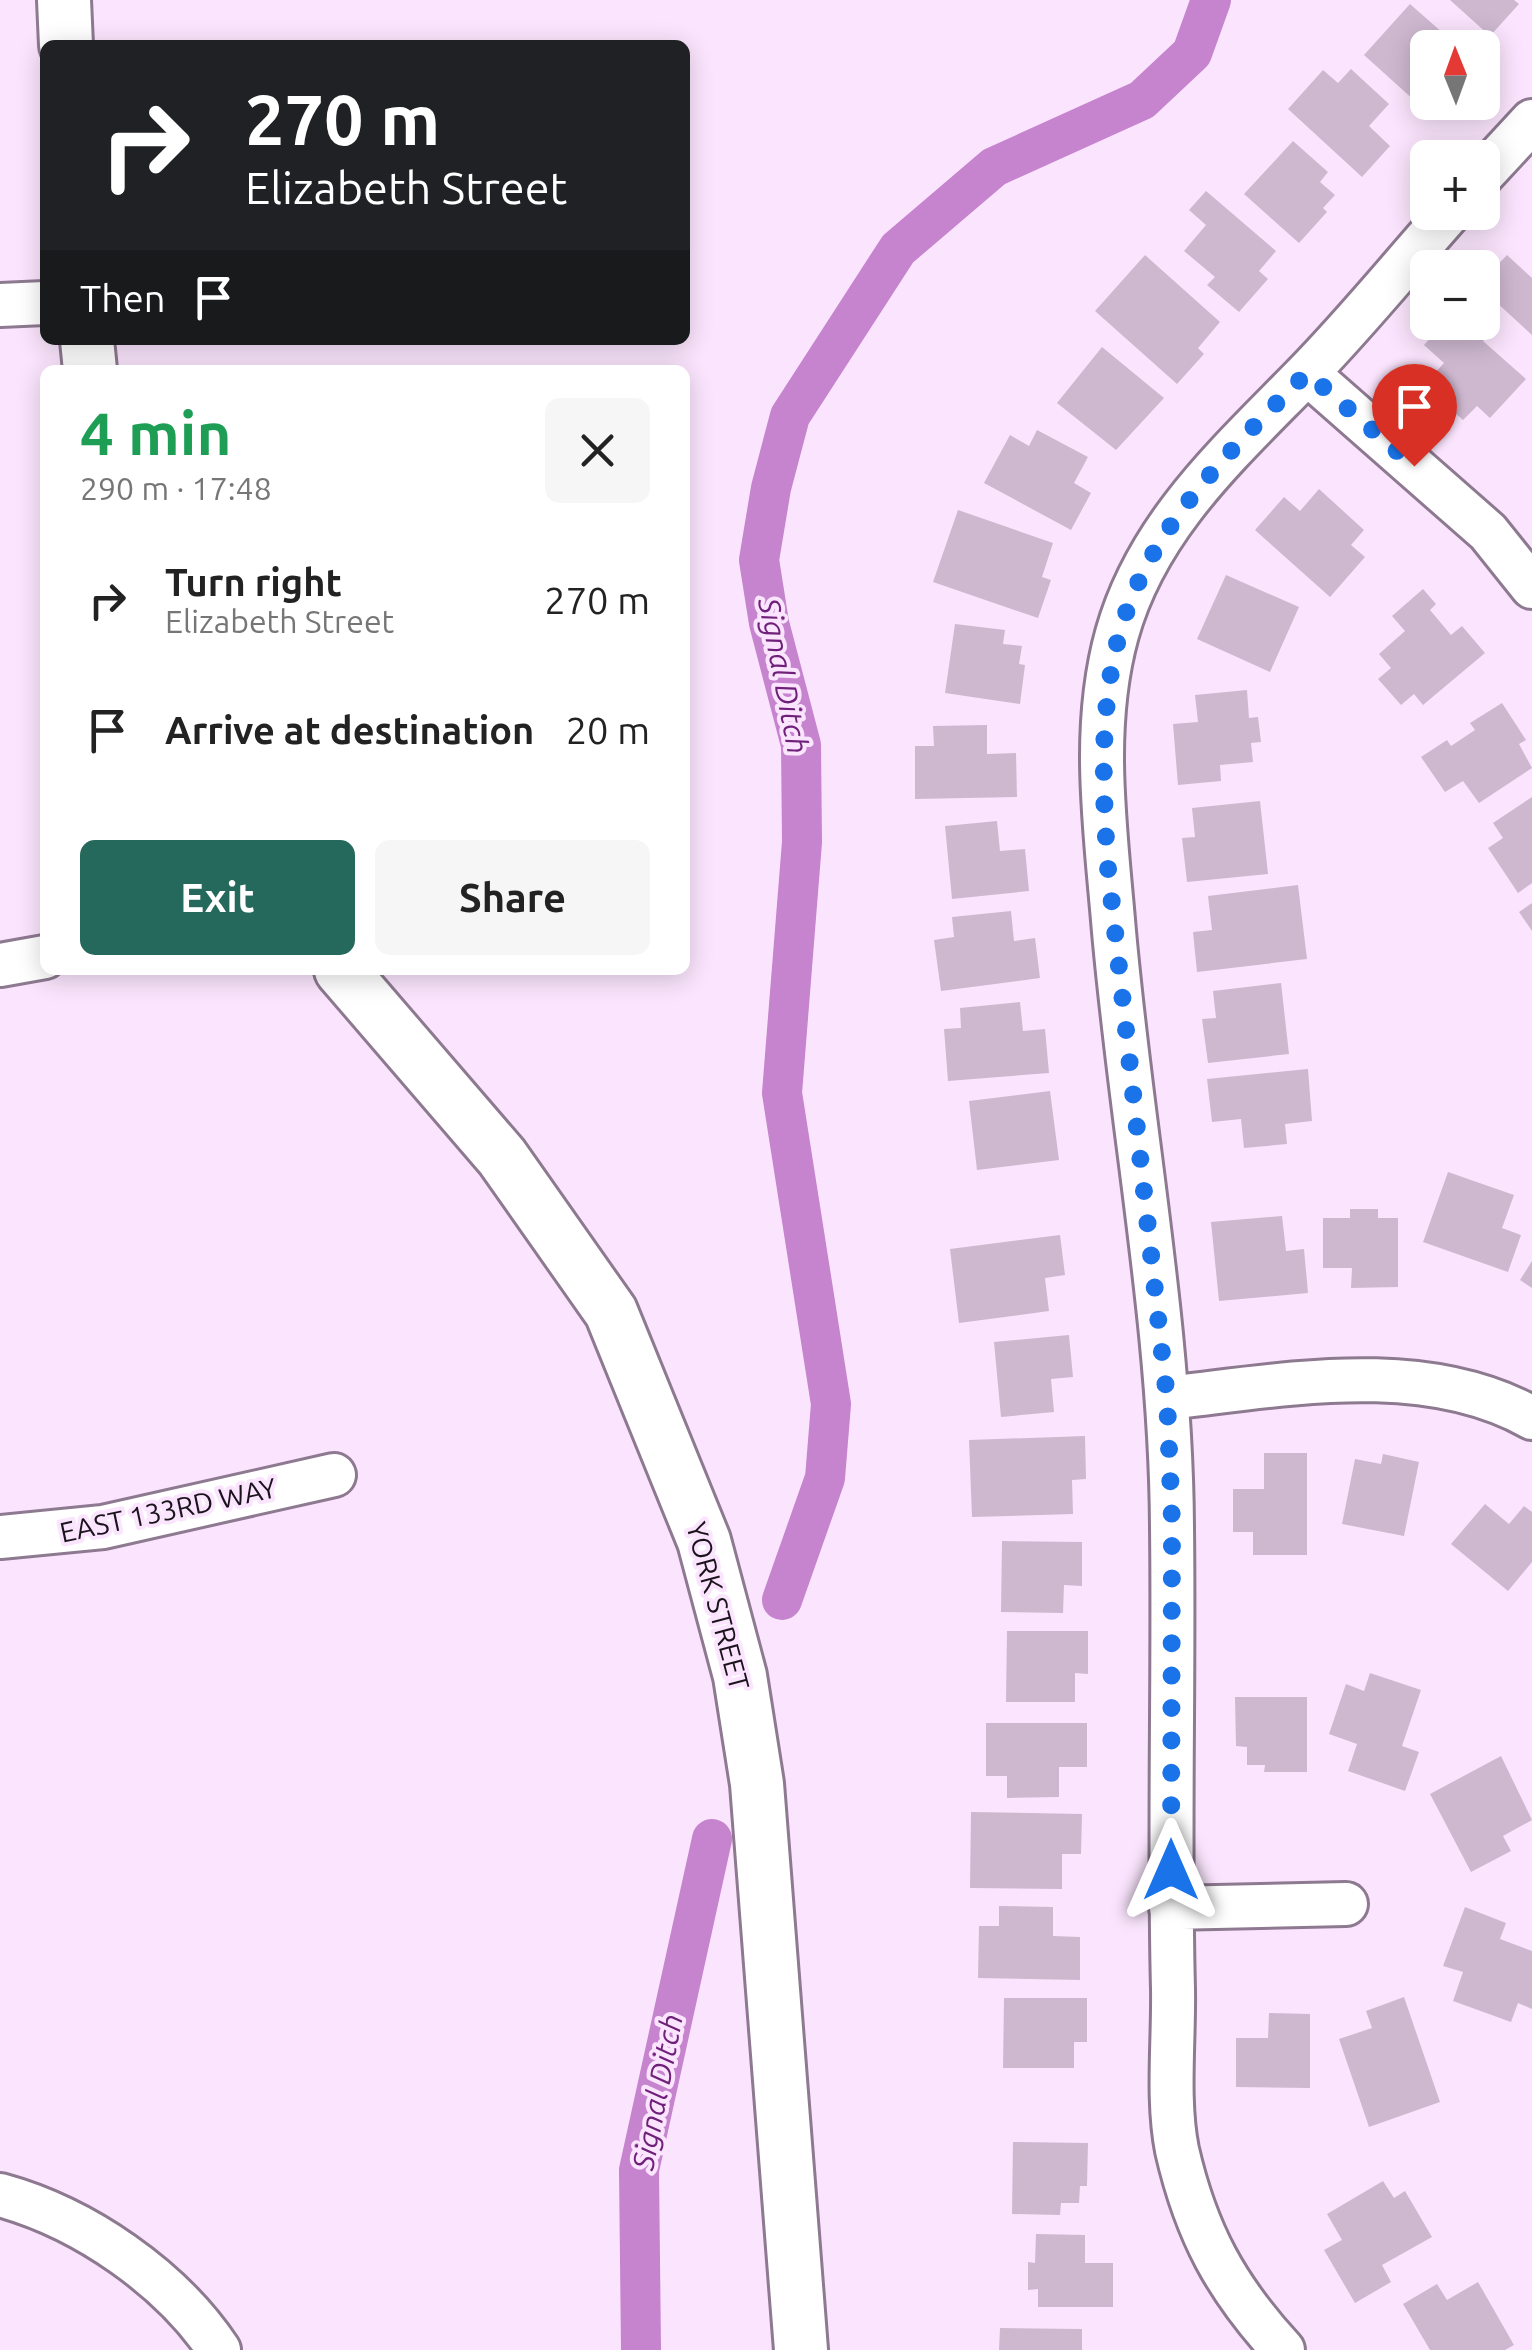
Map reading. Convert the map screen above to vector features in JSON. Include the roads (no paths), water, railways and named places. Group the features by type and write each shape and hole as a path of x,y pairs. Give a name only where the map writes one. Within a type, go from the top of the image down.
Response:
{"street":[{"path":"64,0 66,40"},
{"path":"1500,156 1532,121"},
{"path":"1283,2350 1240,2304 1216,2264 1176,2144 1171,1908 1172,1522 1167,1398 1108,868 1102,791 1108,678 1130,597 1165,532 1238,441 1307,373 1434,230"},
{"path":"0,305 40,303"},
{"path":"1307,373 1488,532 1532,587"},
{"path":"0,964 40,958"},
{"name":"YORK STREET","path":"345,975 502,1157 611,1312 704,1542 740,1676 758,1784 801,2350"},
{"path":"1167,1398 1356,1380 1438,1387 1532,1418"},
{"name":"EAST 133RD WAY","path":"0,1537 103,1527 334,1474"},
{"path":"1171,1908 1346,1904"},
{"path":"0,2195 40,2208 113,2248 178,2301 219,2350"}],"waterway":[{"name":"Signal Ditch","path":"782,1600 825,1478 831,1404 782,1093 802,842 801,745 769,623 759,560 771,488 790,416 898,249 994,167 1142,100 1192,53 1211,0"},
{"name":"Signal Ditch","path":"641,2350 639,2170 712,1839"}]}
